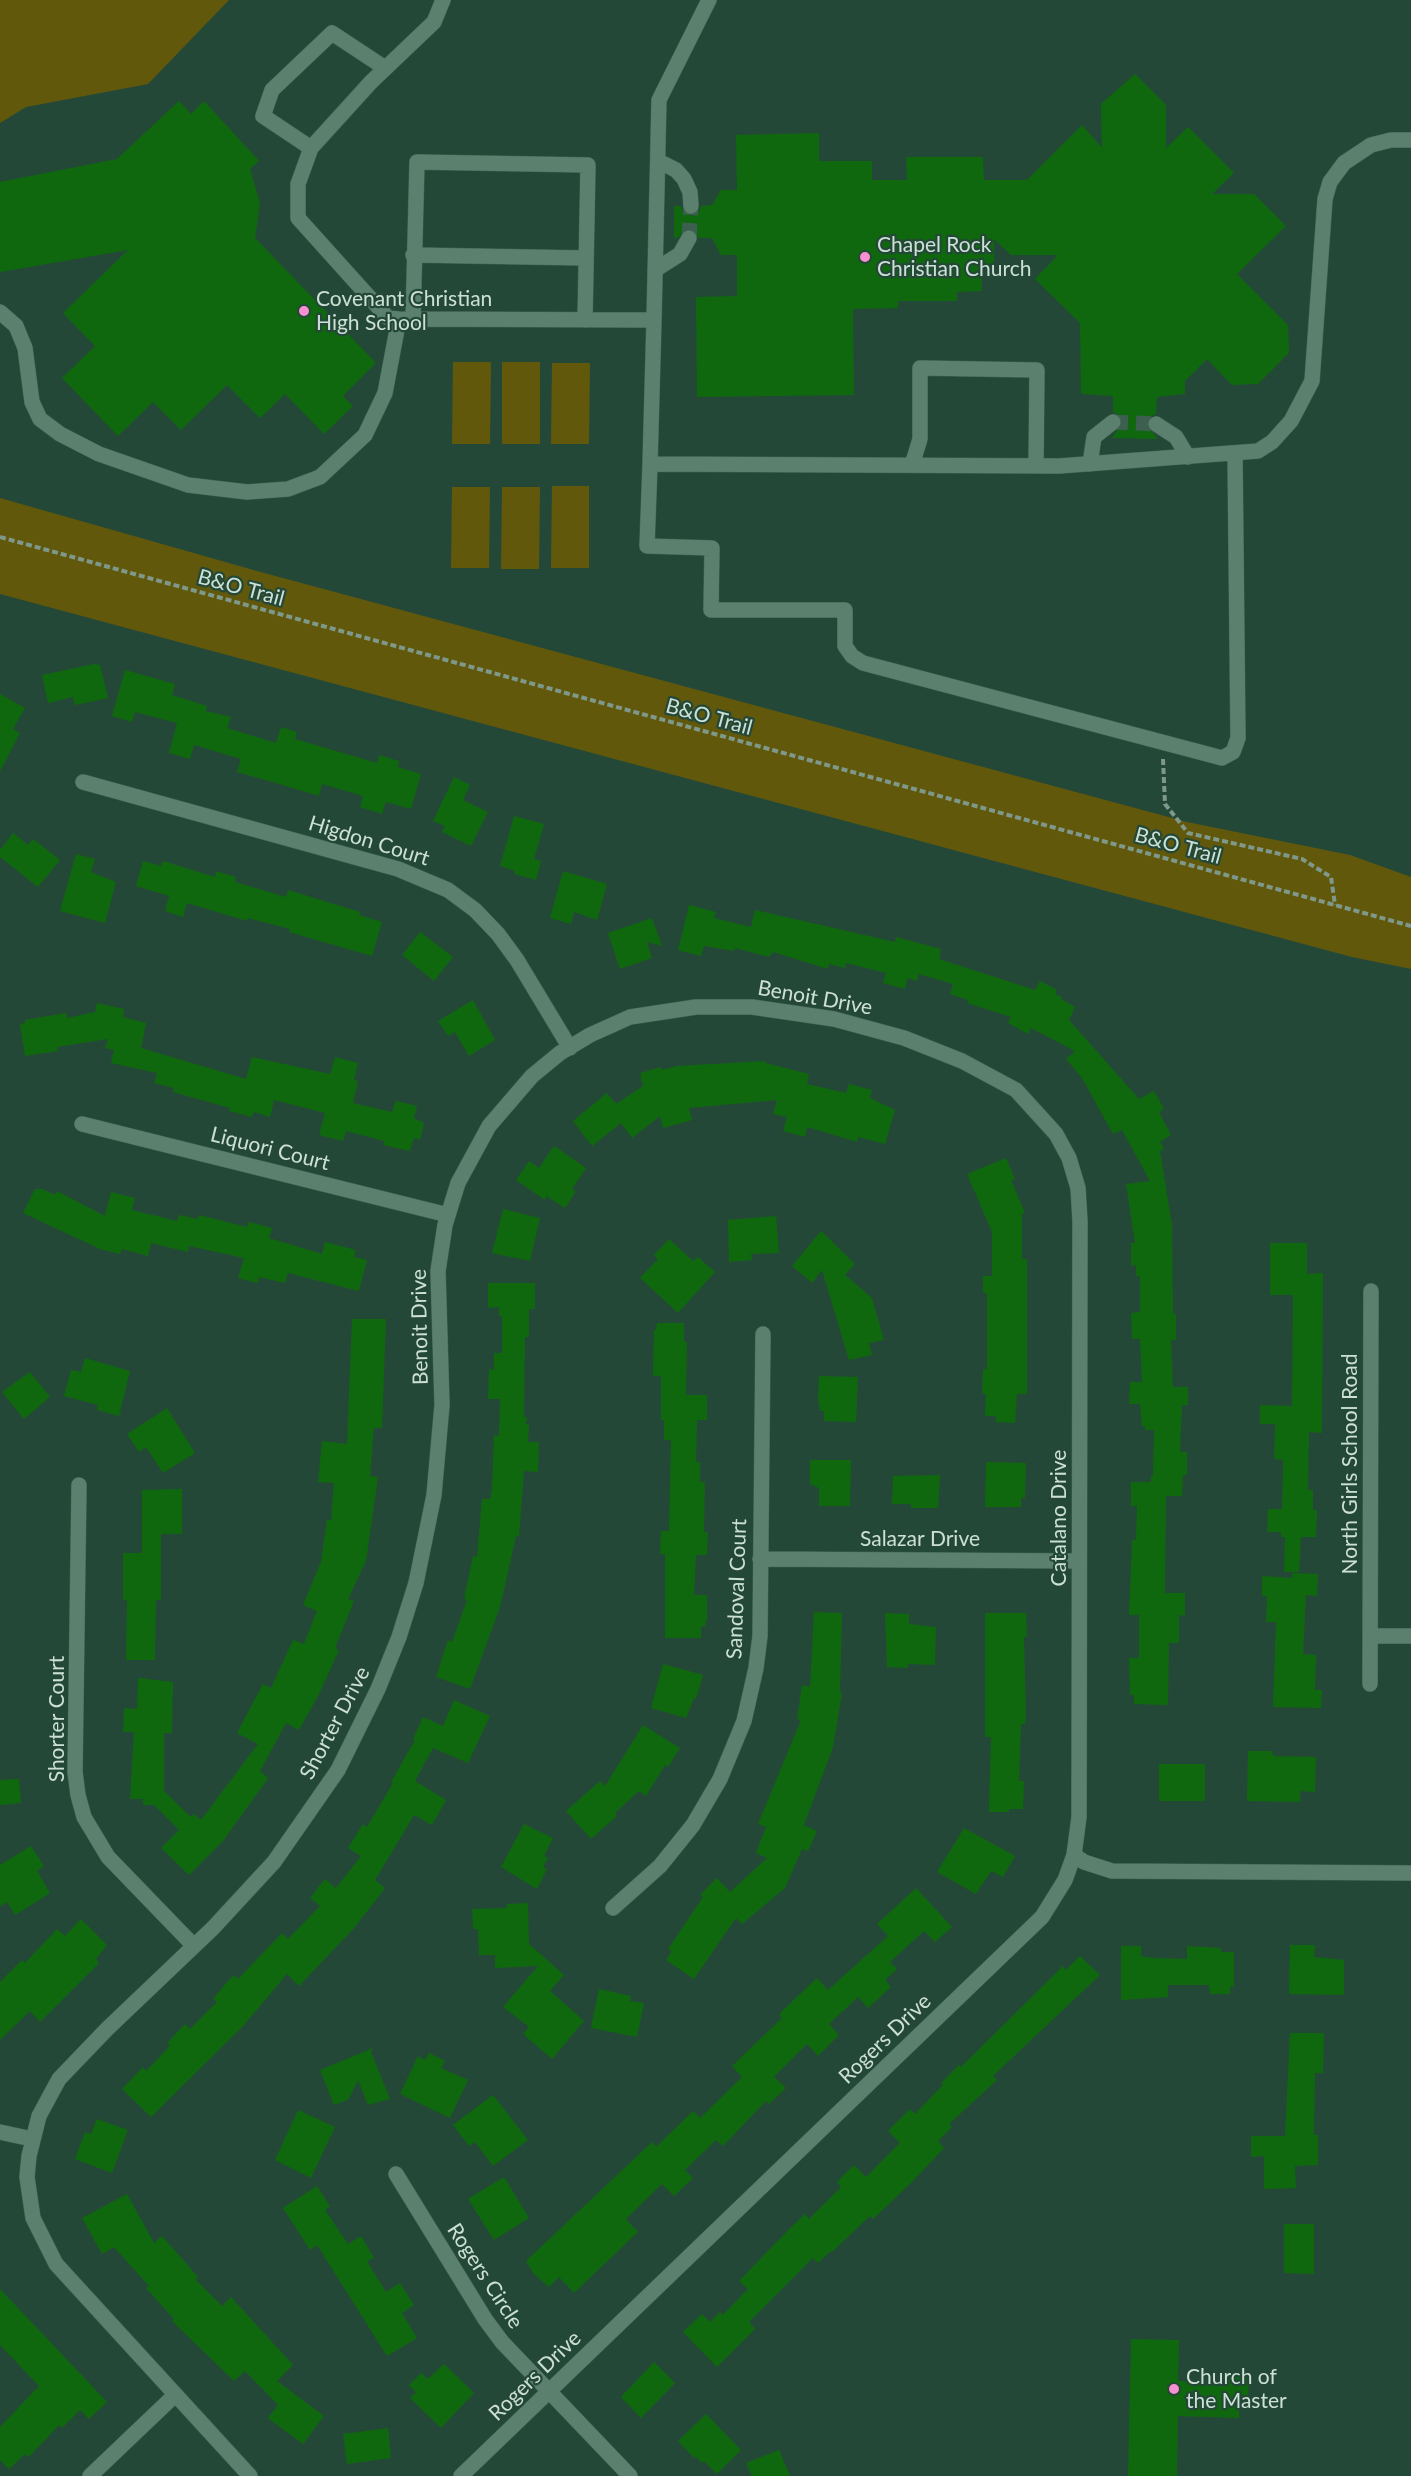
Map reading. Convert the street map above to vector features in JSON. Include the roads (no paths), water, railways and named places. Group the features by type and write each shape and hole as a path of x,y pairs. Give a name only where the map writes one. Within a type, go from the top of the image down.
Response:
{"street":[{"path":"443,0 434,22 385,68 311,148 298,183 298,218 388,318 406,320 654,320"},
{"path":"709,0 659,100 647,546 712,548 711,610 845,610 845,646 852,656 863,663 1211,757 1222,758 1233,752 1238,738 1235,453"},
{"path":"311,148 263,117 272,90 332,33 385,68"},
{"path":"650,464 1036,466 1258,451 1272,442 1291,421 1312,381 1325,199 1330,182 1344,163 1371,145 1391,140 1411,140"},
{"path":"0,312 16,326 25,348 32,402 40,419 60,434 99,454 188,485 247,492 288,489 320,477 365,435 385,393 406,320 413,255 417,162 588,165 585,320"},
{"path":"658,162 676,170 684,178 690,192 691,206"},
{"path":"655,270 680,254 689,238"},
{"path":"413,255 586,258"},
{"path":"912,465 920,438 920,368 1037,370 1036,466"},
{"path":"1090,464 1094,437 1113,422"},
{"path":"1156,424 1176,437 1188,457"},
{"name":"Higdon Court","path":"83,782 398,869 448,890 475,910 505,943 570,1048"},
{"name":"Benoit Drive","path":"442,1405 438,1281 448,1215 458,1183 489,1126 532,1076 590,1035 630,1017 696,1007 752,1007 793,1011 864,1027 924,1045 1016,1090 1050,1125 1069,1158 1076,1182"},
{"name":"Liquori Court","path":"82,1124 448,1215"},
{"name":"Catalano Drive","path":"1074,1855 1079,1817 1080,1221 1076,1182"},
{"name":"North Girls School Road","path":"1370,1684 1371,1291"},
{"name":"Sandoval Court","path":"613,1908 645,1882 674,1850 710,1798 744,1721 756,1668 761,1616 763,1334"},
{"name":"Shorter Drive","path":"32,2139 43,2106 59,2079 260,1879 338,1770 374,1700 399,1637 421,1561 434,1495 442,1405"},
{"name":"Shorter Court","path":"80,1485 75,1772 78,1795 88,1824 108,1857 194,1947"},
{"name":"Salazar Drive","path":"760,1559 1079,1561"},
{"path":"1370,1636 1411,1636"},
{"path":"1074,1855 1084,1862 1112,1871 1411,1873"},
{"name":"Rogers Drive","path":"461,2476 1042,1917 1065,1880 1074,1855"},
{"path":"0,2132 32,2139 27,2177 29,2197 37,2228 45,2247 62,2273 250,2476"},
{"name":"Rogers Circle","path":"396,2174 485,2319 548,2392 630,2476"},
{"path":"90,2476 175,2395"}],"tunnel":[{"path":"689,238 691,206"},
{"path":"1113,422 1156,424"}],"place":[{"name":"Chapel Rock Christian Church","path":"865,257"},
{"name":"Covenant Christian High School","path":"304,311"},
{"name":"Church of the Master","path":"1174,2389"}]}
